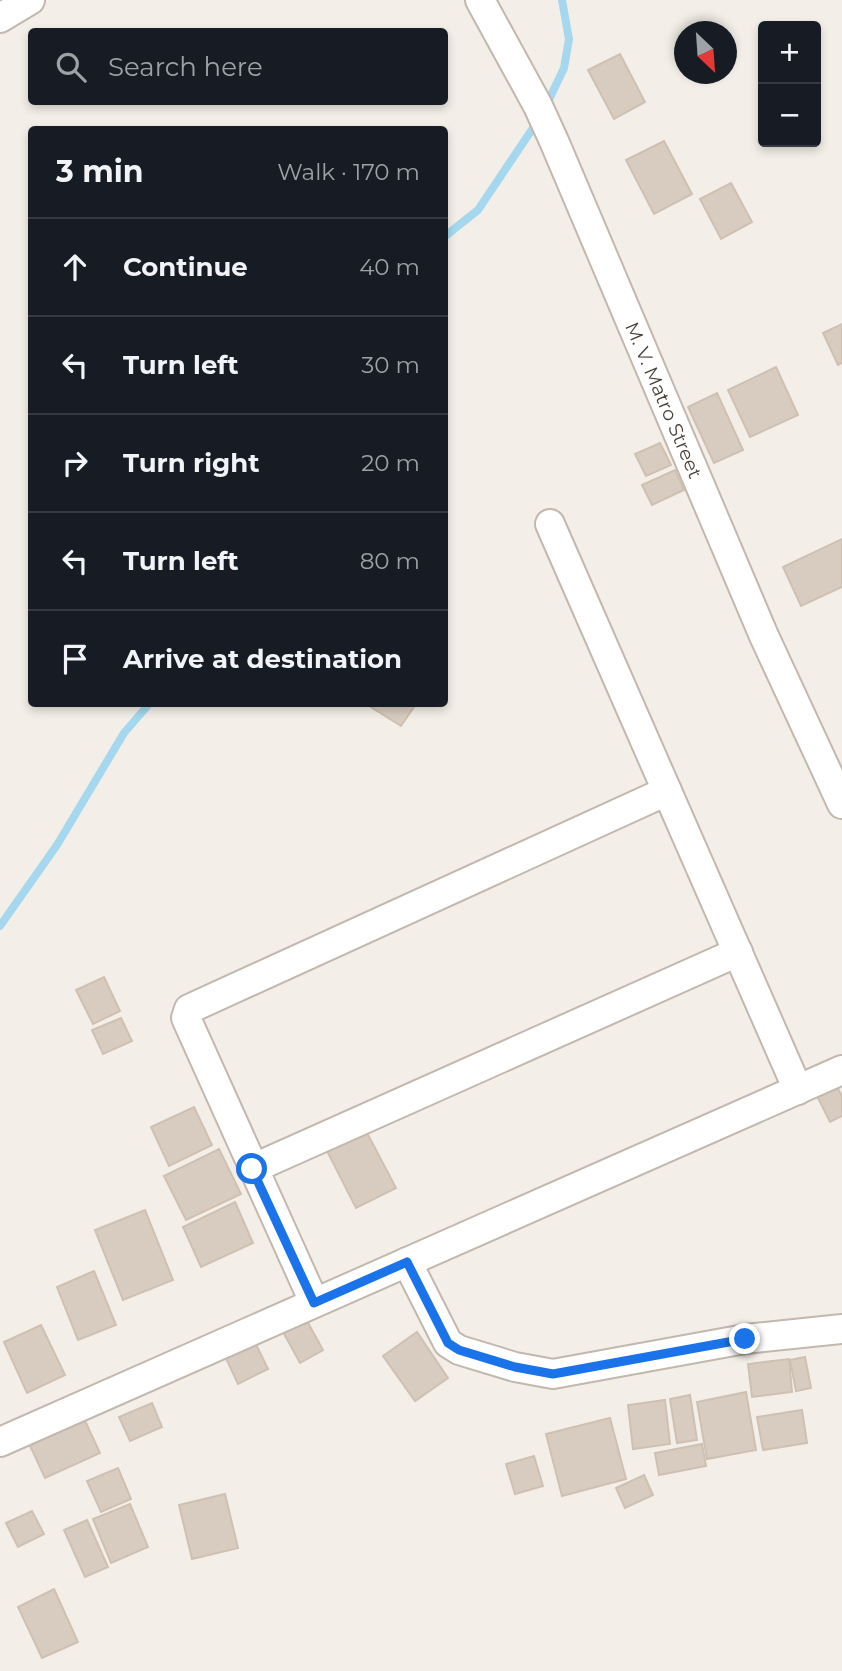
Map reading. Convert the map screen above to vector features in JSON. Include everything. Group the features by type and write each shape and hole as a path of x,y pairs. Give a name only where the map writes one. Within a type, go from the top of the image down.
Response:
{"street":[{"path":"0,18 30,0"},
{"name":"M. V. Matro Street","path":"480,0 554,141 764,636 842,804"},
{"path":"550,524 798,1090"},
{"path":"314,1303 186,1018 189,1009 667,792"},
{"path":"252,1169 738,952"},
{"path":"0,1442 842,1070"},
{"path":"407,1262 448,1343 459,1350 515,1367 553,1374 745,1339 842,1329"}],"building":[{"path":"620,54 645,102 614,119 588,70"},
{"path":"664,141 692,194 654,214 626,160"},
{"path":"731,183 752,222 721,239 700,199"},
{"path":"842,324 842,363 838,365 823,333"},
{"path":"776,367 798,415 750,437 728,390"},
{"path":"717,393 743,450 714,463 688,407"},
{"path":"660,443 671,465 646,476 635,454"},
{"path":"675,470 684,490 652,505 642,485"},
{"path":"842,539 842,587 801,606 783,567"},
{"path":"371,707 414,707 401,726"},
{"path":"104,977 120,1011 93,1024 76,990"},
{"path":"121,1018 132,1041 103,1054 92,1030"},
{"path":"836,1085 842,1096 842,1116 830,1122 817,1096"},
{"path":"194,1107 212,1145 169,1166 151,1127"},
{"path":"366,1131 396,1188 356,1208 327,1151"},
{"path":"219,1149 241,1194 186,1220 164,1176"},
{"path":"235,1202 253,1243 201,1267 183,1227"},
{"path":"145,1210 173,1280 123,1300 95,1230"},
{"path":"94,1271 116,1325 78,1340 57,1287"},
{"path":"306,1319 323,1350 300,1363 283,1332"},
{"path":"41,1325 65,1375 27,1393 4,1342"},
{"path":"417,1332 448,1378 415,1401 383,1356"},
{"path":"252,1336 268,1369 238,1384 222,1350"},
{"path":"805,1357 811,1388 796,1391 790,1360"},
{"path":"789,1359 792,1392 752,1397 748,1364"},
{"path":"746,1392 756,1450 707,1459 697,1402"},
{"path":"690,1395 697,1440 677,1443 670,1399"},
{"path":"665,1400 670,1444 633,1449 628,1405"},
{"path":"152,1403 162,1427 130,1441 119,1417"},
{"path":"80,1410 100,1453 45,1478 25,1435"},
{"path":"802,1410 807,1443 763,1450 757,1417"},
{"path":"610,1418 626,1479 562,1496 546,1434"},
{"path":"702,1444 706,1466 659,1475 655,1453"},
{"path":"534,1456 543,1486 515,1494 506,1464"},
{"path":"118,1468 131,1499 101,1512 87,1481"},
{"path":"644,1475 653,1495 625,1508 616,1488"},
{"path":"225,1494 238,1548 192,1559 179,1505"},
{"path":"130,1504 148,1547 111,1563 93,1519"},
{"path":"32,1511 44,1534 18,1547 6,1523"},
{"path":"87,1520 108,1567 85,1577 64,1530"},
{"path":"54,1589 78,1642 42,1658 18,1607"}],"waterway":[{"path":"545,108 564,68 569,39 562,0"},
{"path":"448,234 478,210 537,122"},
{"path":"0,926 57,845 124,733 146,707"}],"route":[{"path":"252,1169 314,1303 407,1262 448,1343 459,1350 515,1367 553,1374 604,1367 745,1339"}]}
